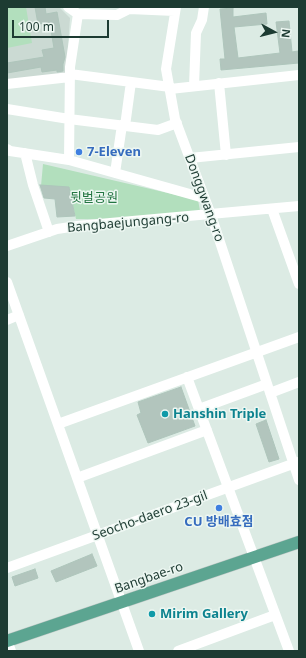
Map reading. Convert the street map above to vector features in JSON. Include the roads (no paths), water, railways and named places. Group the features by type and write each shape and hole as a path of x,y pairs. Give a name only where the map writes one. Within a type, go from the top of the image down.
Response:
{"main road":[{"name":"Bangbae-ro","path":"7,641 299,542"}],"street":[{"path":"68,7 78,14 117,15 129,9 175,9"},
{"path":"194,86 196,33 202,20 204,7"},
{"name":"Donggwang-ro","path":"175,9 166,69 177,123 211,215 268,389 296,462 299,480"},
{"path":"69,160 70,67 78,14"},
{"path":"7,84 70,76 131,82 170,88 299,75"},
{"path":"115,173 131,82"},
{"path":"219,83 226,155"},
{"path":"7,109 69,119 158,130 177,123"},
{"path":"190,158 299,147"},
{"path":"7,149 69,160 204,198"},
{"path":"25,153 33,184 49,232"},
{"name":"Bangbaejungang-ro","path":"7,246 57,229 77,226 299,206"},
{"path":"272,209 299,284"},
{"path":"7,282 139,651"},
{"path":"7,320 19,315"},
{"path":"58,424 299,337"},
{"path":"187,377 289,651"},
{"path":"199,409 268,389 299,382"},
{"path":"77,478 207,430"},
{"name":"Seocho-daero 23-gil","path":"7,568 296,462"},
{"path":"178,651 275,615"},
{"path":"7,641 11,651"}],"place":[{"name":"7-Eleven","path":"79,152"},
{"name":"Hanshin Triple","path":"165,414"},
{"name":"CU 방배효점","path":"219,508"},
{"name":"Mirim Gallery","path":"152,614"}],"park label":[{"name":"뒷벌공원","path":"94,198"}]}
